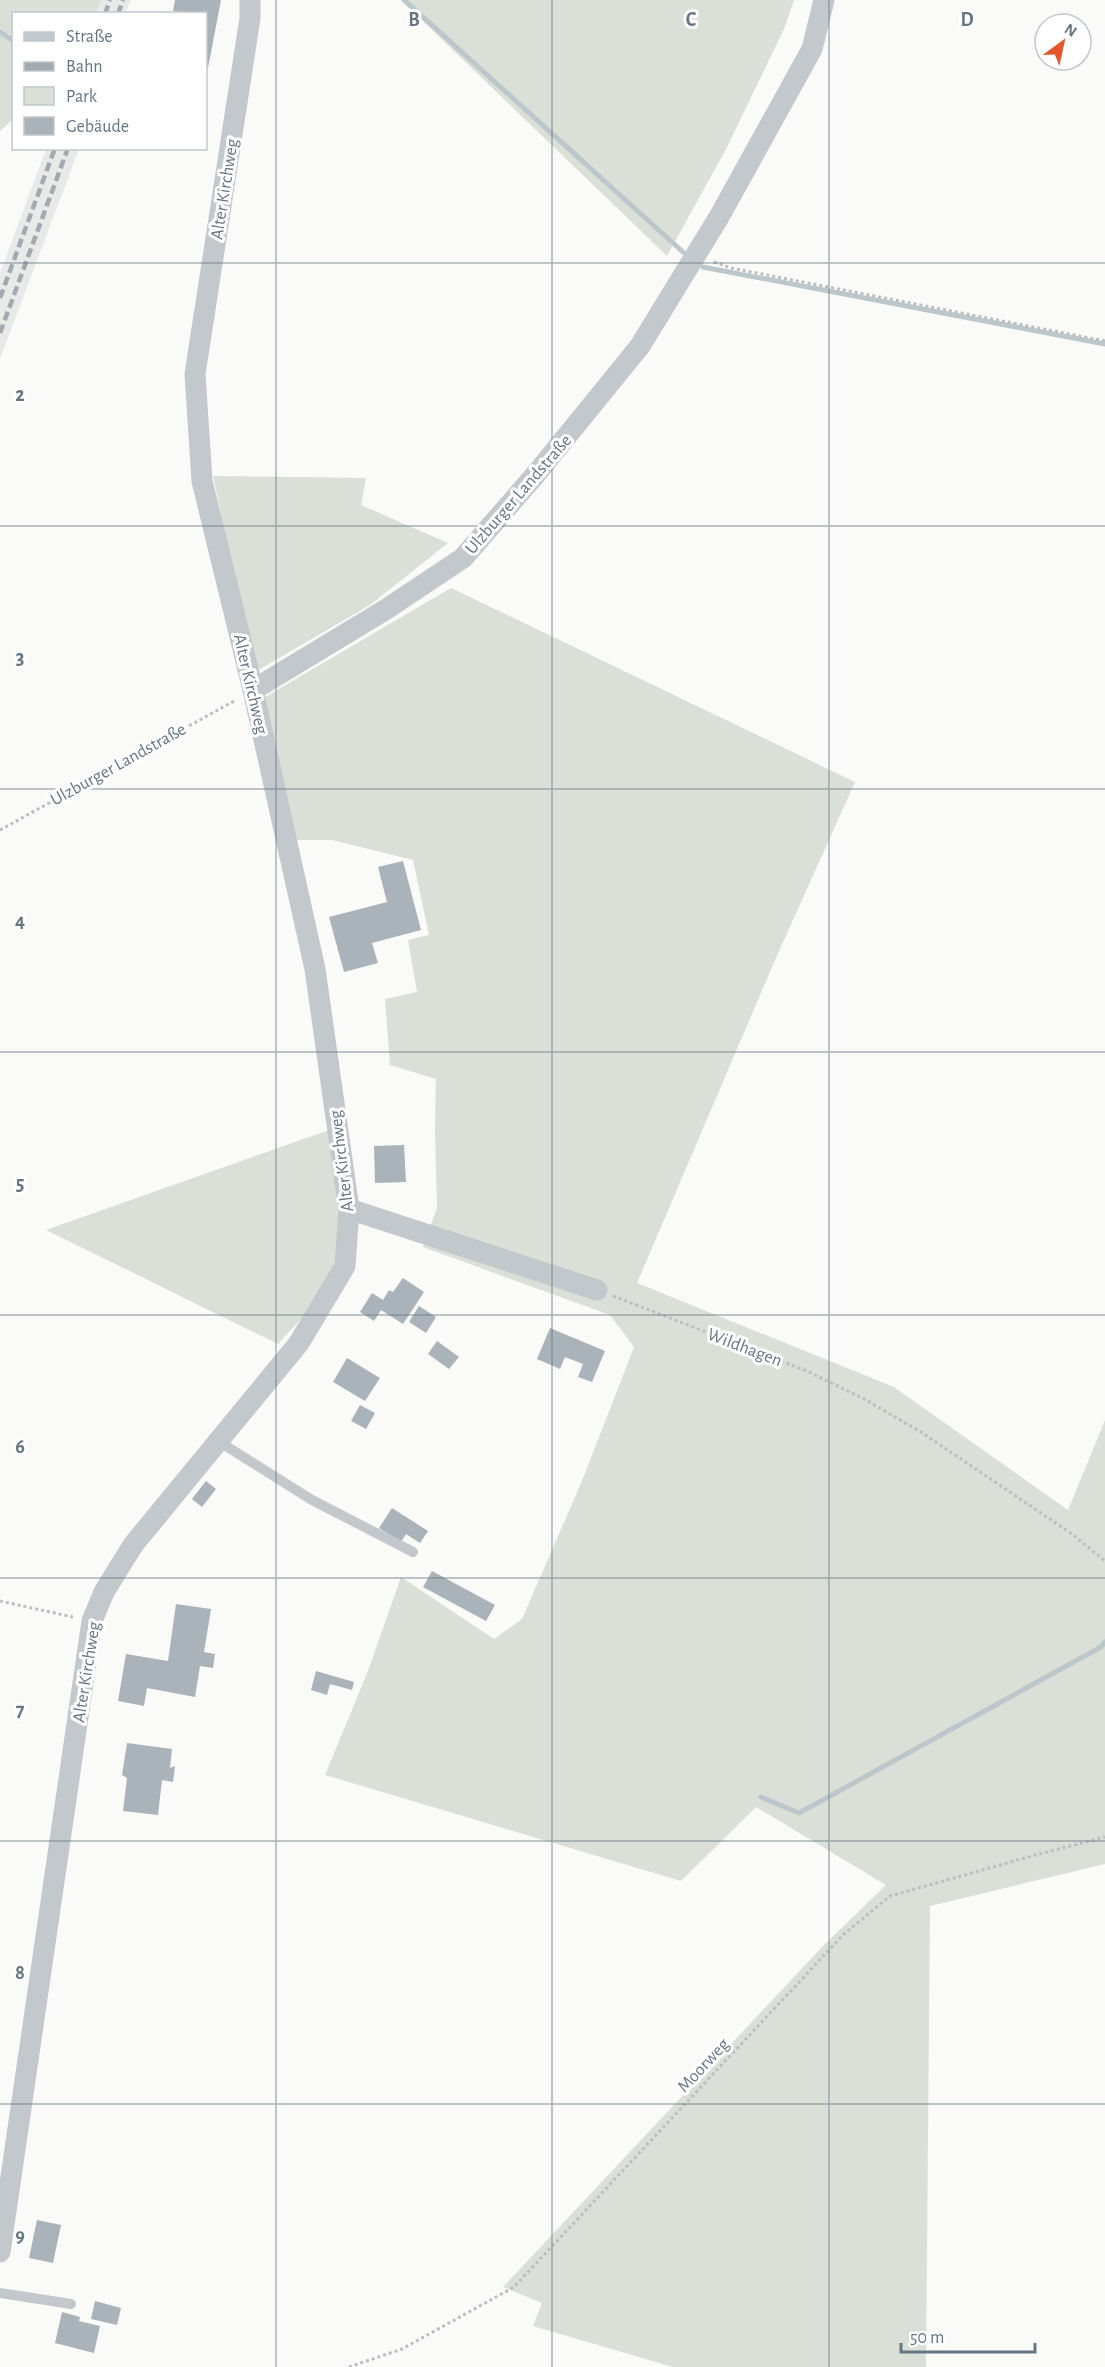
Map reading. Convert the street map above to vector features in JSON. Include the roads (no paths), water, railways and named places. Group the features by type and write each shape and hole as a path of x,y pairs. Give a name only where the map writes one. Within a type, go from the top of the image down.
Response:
{"street":[{"name":"Alter Kirchweg","path":"0,2252 93,1621 104,1592 133,1545 299,1343 345,1266 349,1209 315,969 253,690 202,481 195,374 250,18 250,0"},
{"name":"Ulzburger Landstraße","path":"253,690 385,610 463,558 536,474 640,346 695,256 812,49 824,0"},
{"path":"349,1209 597,1290"}],"lane":[{"path":"218,1442 312,1500 413,1552"},
{"path":"0,2293 71,2304"}],"waterway":[{"path":"404,0 683,252"},
{"path":"0,32 12,40"},
{"path":"703,267 1105,344"},
{"path":"761,1797 799,1813 1101,1647 1105,1642"}],"railway":[{"path":"106,12 110,0"},
{"path":"119,12 123,0"},
{"path":"0,298 54,150"},
{"path":"0,333 67,150"}]}
